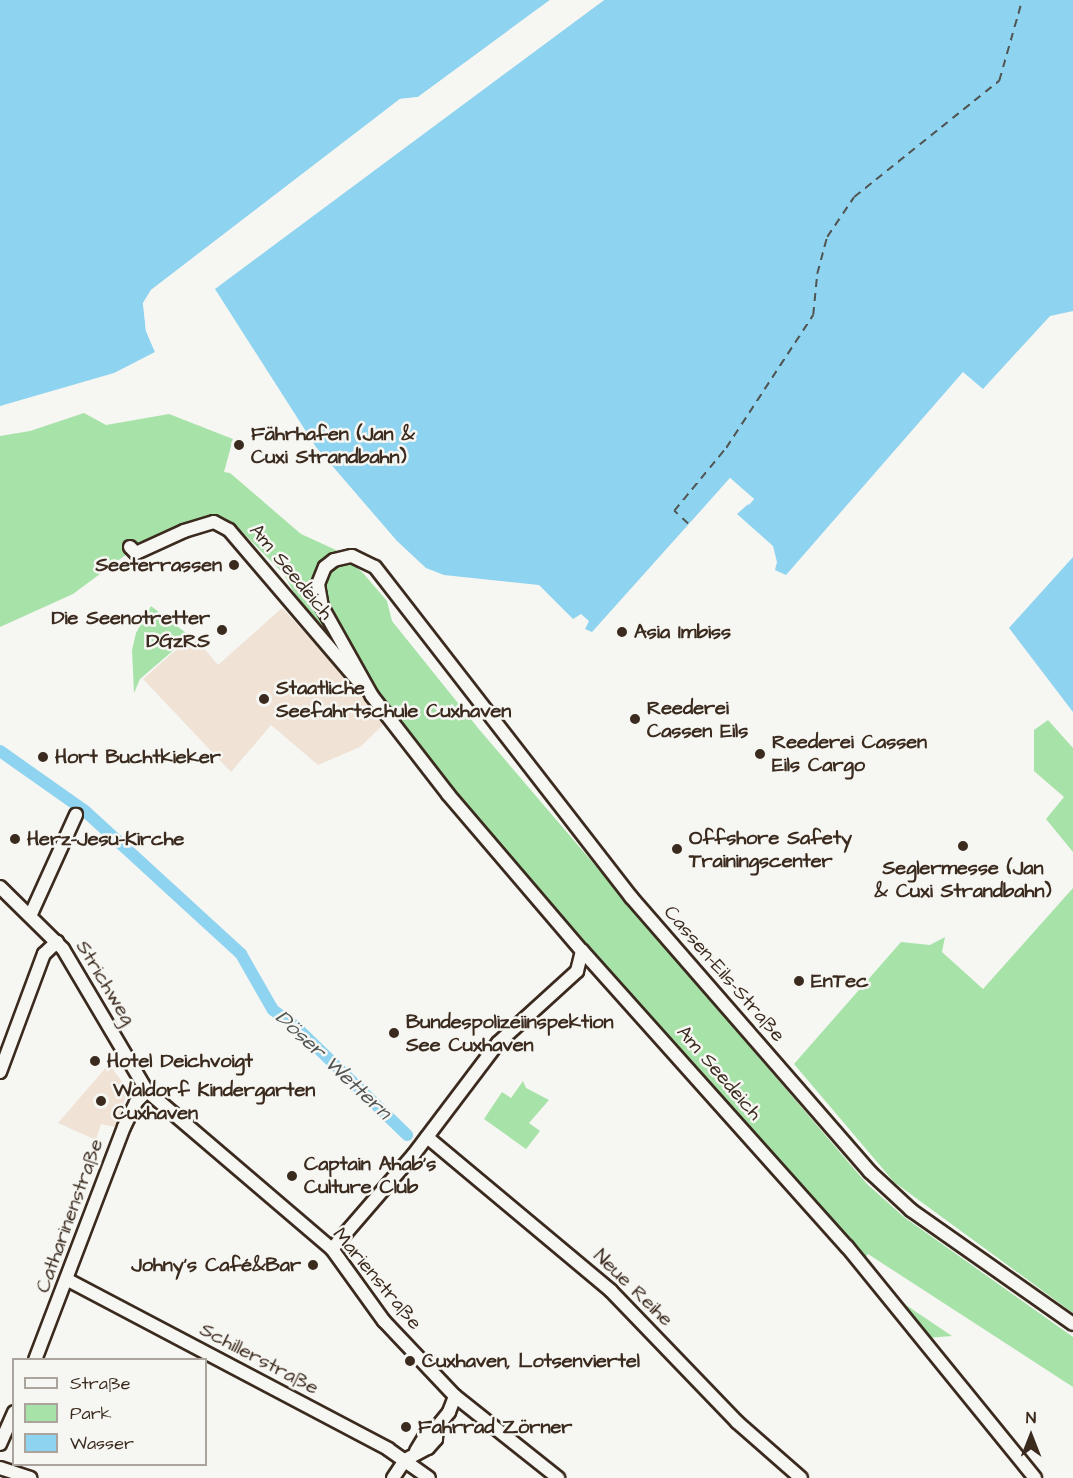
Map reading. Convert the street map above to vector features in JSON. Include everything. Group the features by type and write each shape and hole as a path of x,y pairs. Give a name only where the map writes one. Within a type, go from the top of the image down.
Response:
{"street":[{"name":"Am Seedeich","path":"129,547 136,553 184,531 214,522 229,530 372,696 448,794 582,951 847,1247 1035,1478"},
{"name":"Am Seedeich","path":"372,696 322,607 318,584 334,560 352,556 375,567 399,595"},
{"name":"Cassen-Eils-Straße","path":"399,595 632,897 864,1166 910,1210 1073,1324"},
{"path":"31,914 76,815"},
{"name":"Strichweg","path":"0,887 31,914 57,942 122,1050"},
{"path":"0,1072 44,954 57,942"},
{"path":"332,1249 427,1137 498,1043 577,971 582,951"},
{"name":"Marienstraße","path":"122,1050 147,1091 332,1249 384,1321 455,1396 558,1478"},
{"name":"Catharinenstraße","path":"35,1358 68,1280 124,1127 136,1102 147,1091"},
{"name":"Neue Reihe","path":"427,1137 611,1291 736,1422 801,1478"},
{"name":"Schillerstraße","path":"68,1280 405,1460 429,1478"},
{"path":"393,1478 405,1460 416,1451 428,1449 436,1439 437,1427 455,1396"},
{"path":"0,1444 12,1417"},
{"path":"0,1468 30,1478"}],"shaded area":[{"name":"Staatliche Seefahrtschule Cuxhaven","path":"282,608 387,721 360,747 318,765 271,725 231,772 143,679 193,635 218,665"},
{"name":"Waldorf Kindergarten Cuxhaven","path":"109,1064 128,1090 116,1127 101,1124 96,1140 58,1123"}],"green space":[{"path":"84,413 106,425 169,414 233,439 224,472 230,473 301,534 336,550 363,573 387,601 392,621 478,728 867,1184 904,1217 1073,1337 1073,1387 868,1254 864,1259 606,967 432,763 382,698 350,672 303,608 283,573 233,523 217,517 139,545 73,594 0,627 0,436 30,431"},
{"path":"151,606 190,636 140,679 134,693 132,650 136,633"},
{"path":"1048,720 1073,748 1073,852 1046,819 1064,797 1034,771 1034,730"},
{"path":"1073,888 1073,1313 894,1182 794,1064 901,942 930,945 945,937 942,952 983,989"},
{"path":"523,1081 526,1088 549,1100 529,1123 540,1131 526,1149 484,1119 502,1092 511,1098"},
{"path":"897,1299 952,1336 927,1338"}],"water":[{"path":"0,0 550,0 418,97 400,99 151,290 143,303 146,331 155,352 114,373 0,406"},
{"path":"604,0 1073,0 1073,311 1050,316 983,389 963,372 786,575 775,570 777,562 773,546 737,514 754,499 730,478 592,632 585,629 589,621 581,614 573,619 539,585 444,575 426,568 397,541 316,447 215,289"},
{"path":"1073,557 1073,712 1009,628"}],"pier":[{"path":"553,0 420,99 401,102 154,292 146,303 155,352 146,331 143,303 151,290 400,99 418,97"},
{"path":"599,0 604,0 212,290 214,287"},
{"path":"730,478 754,499 749,505 745,501 750,499 730,482 593,635"}],"waterway":[{"name":"Döser Wettern","path":"0,751 85,811 241,954 273,1010 296,1027 407,1135"}],"ferry route":[{"path":"688,524 674,511 726,448 813,315 817,274 827,237 854,197 999,81 1022,0"}],"place":[{"name":"Fährhafen (Jan & Cuxi Strandbahn)","path":"239,445"},
{"name":"Seeterrassen","path":"234,565"},
{"name":"Die Seenotretter DGzRS","path":"222,630"},
{"name":"Asia Imbiss","path":"622,632"},
{"name":"Staatliche Seefahrtschule Cuxhaven","path":"264,699"},
{"name":"Reederei Cassen Eils","path":"635,719"},
{"name":"Reederei Cassen Eils Cargo","path":"760,754"},
{"name":"Hort Buchtkieker","path":"43,757"},
{"name":"Herz-Jesu-Kirche","path":"15,839"},
{"name":"Seglermesse (Jan & Cuxi Strandbahn)","path":"963,846"},
{"name":"Offshore Safety Trainingscenter","path":"677,849"},
{"name":"EnTec","path":"799,981"},
{"name":"Bundespolizeiinspektion See Cuxhaven","path":"394,1033"},
{"name":"Hotel Deichvoigt","path":"95,1061"},
{"name":"Waldorf Kindergarten Cuxhaven","path":"101,1101"},
{"name":"Captain Ahab’s Culture Club","path":"292,1176"},
{"name":"Johny's Café&Bar","path":"313,1265"},
{"name":"Cuxhaven, Lotsenviertel","path":"410,1361"},
{"name":"Fahrrad Zörner","path":"406,1427"}]}
